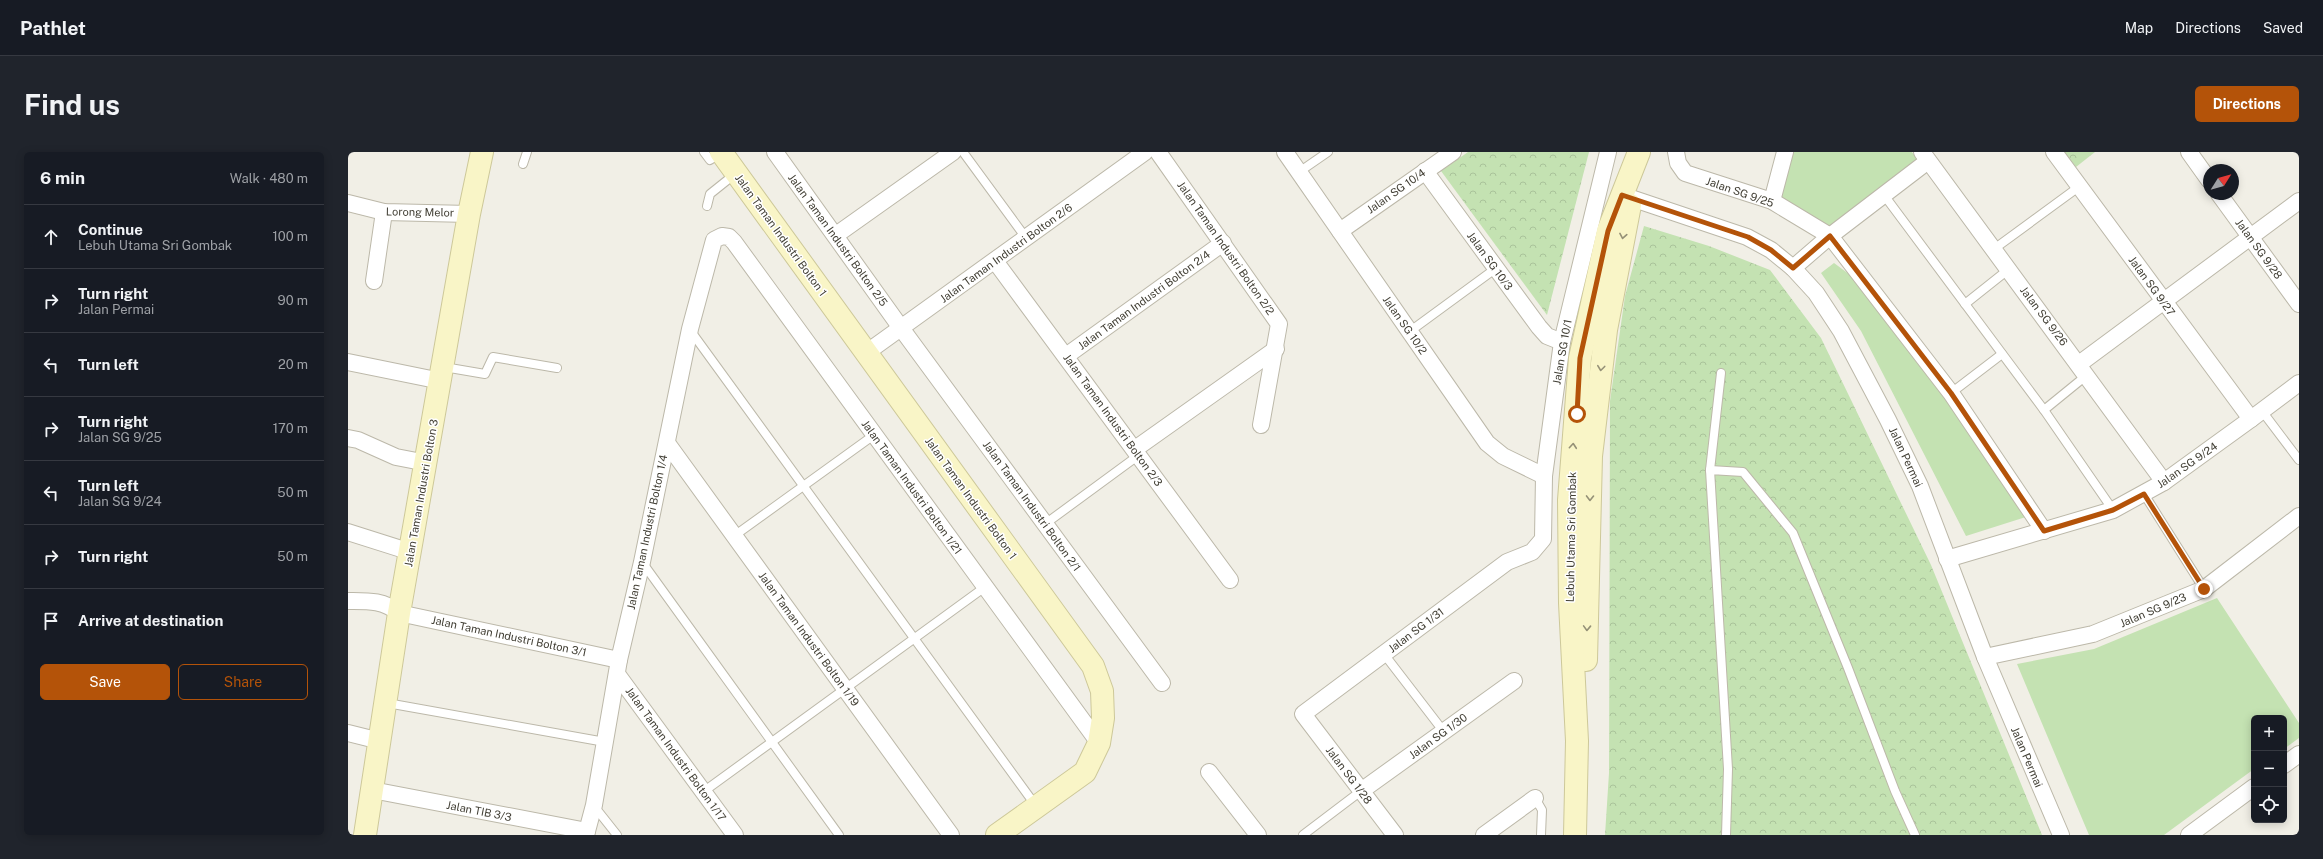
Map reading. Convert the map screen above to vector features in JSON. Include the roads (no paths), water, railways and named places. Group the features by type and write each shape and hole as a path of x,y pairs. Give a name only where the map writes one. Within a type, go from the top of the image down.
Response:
{"street":[{"name":"Jalan Taman Industri Bolton 3","path":"365,835 399,613 411,552 469,214 482,152"},
{"name":"Jalan Taman Industri Bolton 1","path":"715,152 736,173 1093,666 1102,691 1103,718 1098,743 1085,772 997,835"},
{"name":"Jalan Taman Industri Bolton 2/5","path":"775,152 836,235 901,328"},
{"path":"836,235 954,152"},
{"name":"Jalan Taman Industri Bolton 2/6","path":"866,353 1145,152"},
{"name":"Jalan Taman Industri Bolton 2/2","path":"1158,152 1279,324 1276,349 1261,425"},
{"name":"Jalan SG 10/2","path":"1285,152 1409,332 1494,450 1544,476"},
{"name":"Jalan SG 10/4","path":"1340,231 1453,152"},
{"name":"Jalan SG 10/1","path":"1532,552 1543,539 1544,476 1562,342 1608,152"},
{"name":"Lebuh Utama Sri Gombak","path":"1586,835 1589,753 1586,670 1591,456 1606,330 1627,196 1639,152"},
{"name":"Jalan SG 9/25","path":"1676,152 1678,163 1685,173 1772,201 1830,236 1951,393 2044,531"},
{"path":"1772,201 1785,152"},
{"name":"Jalan SG 9/27","path":"2054,152 2164,302 2257,415"},
{"path":"2189,152 2203,172"},
{"path":"1793,268 1830,236 1884,194 1925,157"},
{"name":"Jalan SG 9/26","path":"1925,157 2009,269 2164,482"},
{"name":"Jalan SG 10/3","path":"1425,172 1539,327 1547,336 1562,342"},
{"name":"Lebuh Utama Sri Gombak","path":"1575,835 1577,741 1570,603 1569,500 1580,358 1608,231 1627,196"},
{"name":"Jalan Permai","path":"1627,196 1748,237 1771,250 1793,268 1816,292 1841,331 1888,420 1920,486 1986,658 2061,835"},
{"name":"Jalan SG 9/28","path":"2223,200 2299,304"},
{"path":"2083,370 2164,302 2299,201"},
{"name":"Lorong Melor","path":"348,202 384,212 469,214"},
{"path":"374,281 384,212"},
{"name":"Jalan Taman Industri Bolton 1/4","path":"586,833 594,805 618,667 642,562 690,329 714,240 722,236"},
{"name":"Jalan Taman Industri Bolton 1/21","path":"722,236 729,237 734,242 1098,743"},
{"name":"Jalan Taman Industri Bolton 2/4","path":"1066,356 1223,243"},
{"name":"Jalan Taman Industri Bolton 2/3","path":"995,261 1230,580"},
{"name":"Jalan Taman Industri Bolton 2/1","path":"901,328 1162,683"},
{"path":"1137,452 1276,349"},
{"path":"348,362 442,374"},
{"name":"Jalan SG 9/24","path":"1947,559 2113,510 2164,482 2257,415 2299,382"},
{"path":"348,438 358,440 396,457 426,463"},
{"name":"Jalan Taman Industri Bolton 1/19","path":"667,443 951,835"},
{"name":"Jalan SG 9/23","path":"1986,658 2094,634 2204,589 2299,516"},
{"path":"348,532 411,552"},
{"name":"Jalan SG 1/31","path":"1303,714 1507,562 1532,552"},
{"name":"Jalan Taman Industri Bolton 3/1","path":"348,601 381,602 390,606 399,613 618,667"},
{"name":"Jalan Taman Industri Bolton 1/17","path":"618,667 703,792 735,835"},
{"name":"Jalan SG 1/30","path":"1361,791 1514,681"},
{"name":"Jalan SG 1/28","path":"1303,714 1394,835"},
{"path":"348,733 380,741"},
{"path":"2287,763 2299,754"},
{"path":"1209,772 1258,835"},
{"path":"2194,834 2251,789"},
{"name":"Jalan TIB 3/3","path":"372,790 586,833"},
{"path":"1484,835 1535,798"}],"lane":[{"path":"523,164 527,152"},
{"path":"963,152 1026,238"},
{"path":"1299,172 1328,152"},
{"path":"707,206 710,194 736,173"},
{"path":"1994,249 2080,186"},
{"path":"1884,194 2044,410 2113,510"},
{"path":"1409,332 1495,269"},
{"path":"1965,304 2009,269"},
{"path":"690,329 1036,807"},
{"path":"1951,393 2002,354"},
{"path":"442,374 485,374 494,356 557,368"},
{"path":"2044,410 2083,370"},
{"path":"1721,373 1710,470 1728,769 1726,835"},
{"path":"2257,415 2299,460"},
{"path":"734,536 874,435"},
{"path":"1045,524 1137,452"},
{"path":"1710,470 1743,472 1793,533 1848,668 1895,791 1915,835"},
{"path":"2144,494 2204,589"},
{"path":"642,562 839,835"},
{"path":"703,792 985,587"},
{"path":"1384,654 1444,732"},
{"path":"386,703 605,742"},
{"path":"1303,835 1361,791"},
{"path":"1535,798 1542,810 1541,835"},
{"path":"594,805 617,835"}]}
